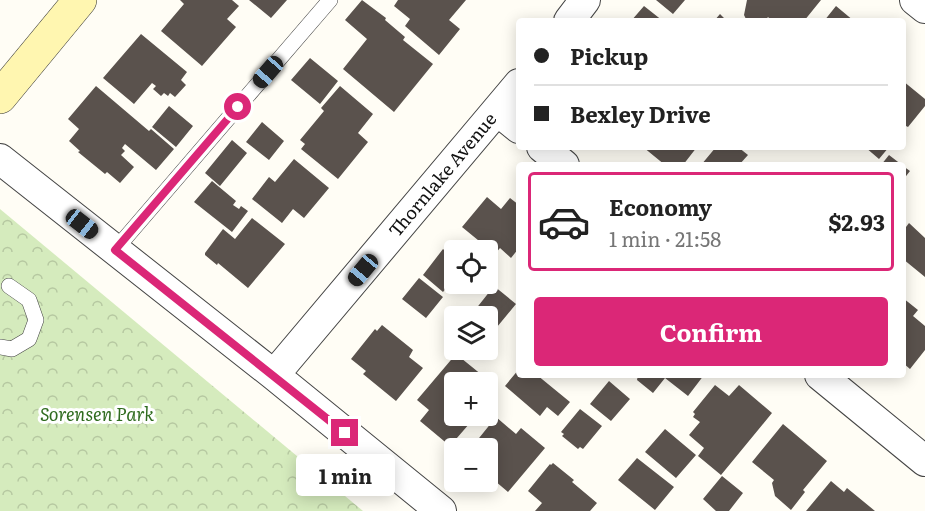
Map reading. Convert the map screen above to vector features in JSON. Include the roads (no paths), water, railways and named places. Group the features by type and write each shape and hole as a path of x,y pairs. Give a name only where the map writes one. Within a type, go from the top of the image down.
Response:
{"street":[{"path":"0,97 80,0"},
{"path":"571,18 585,0"},
{"path":"915,0 925,8"},
{"name":"Thornlake Avenue","path":"274,375 508,120 516,94"},
{"path":"546,150 560,162"},
{"path":"0,159 274,375 441,511"},
{"path":"824,378 925,461"}],"lane":[{"path":"115,250 330,0"},
{"path":"0,347 12,349 29,339 36,320 29,300 9,286"}],"park label":[{"name":"Sorensen Park","path":"97,415"}]}
